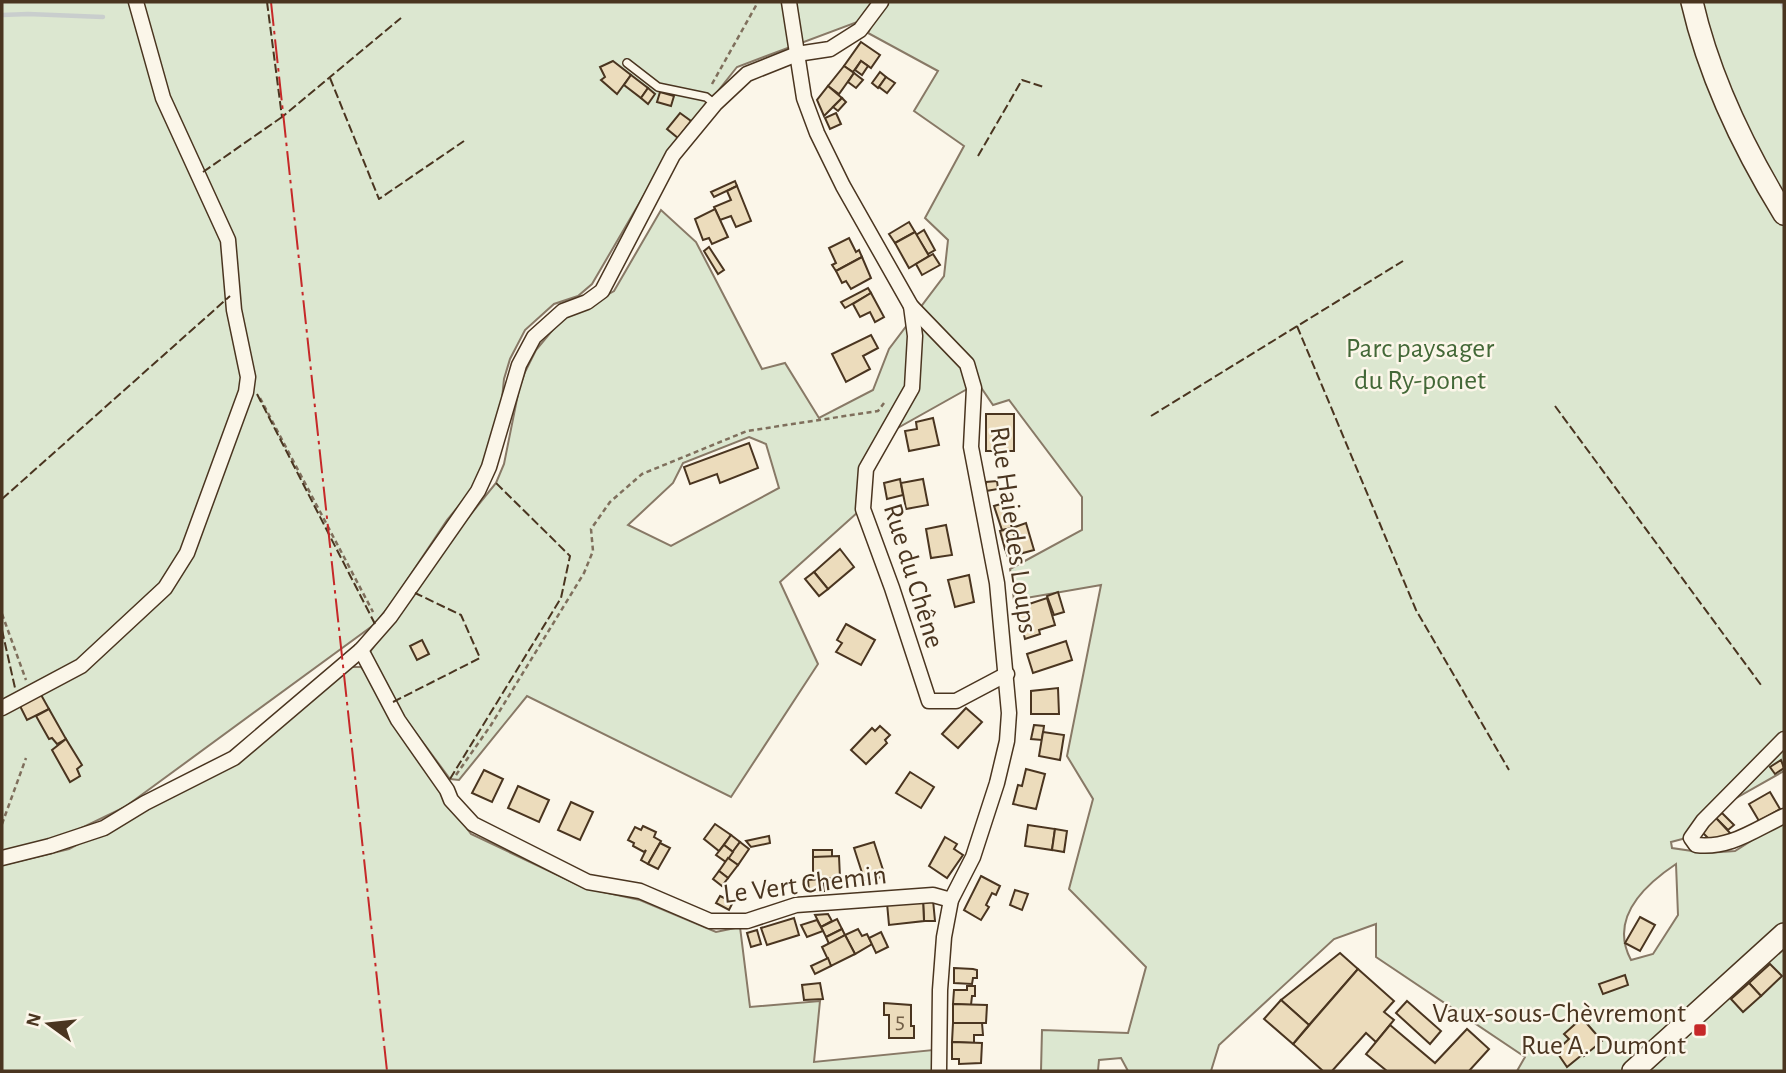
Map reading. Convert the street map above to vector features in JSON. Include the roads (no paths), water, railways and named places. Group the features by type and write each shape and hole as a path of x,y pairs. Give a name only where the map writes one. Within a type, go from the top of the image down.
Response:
{"main road":[{"path":"1692,2 1698,30 1731,114 1767,187 1784,214"},
{"path":"1633,1071 1784,934"}],"street":[{"path":"2,708 81,666 165,588 187,553 246,392 247,373 234,310 228,240 163,99 136,2"},
{"name":"Rue Haie des Loups","path":"789,2 804,99 817,133 843,186 911,306 967,364 974,388 971,447 997,583 1009,713 1007,741 997,783 973,858 951,900 944,937 939,1071"},
{"path":"2,858 104,828 145,803 234,758 361,650 381,627 478,491 489,467 519,365 534,337 563,311 587,302 602,290 673,155 710,100 747,74 797,54 830,49 860,30 881,2"},
{"name":"Rue du Chêne","path":"911,306 915,336 912,388 866,469 863,509 929,701 956,701 1007,674"},
{"name":"Le Vert Chemin","path":"361,650 393,712 447,790 451,800 473,824 588,882 640,891 710,921 747,921 796,905 933,895 951,900"},
{"path":"1784,739 1703,821 1691,838 1696,845 1713,847 1734,842 1784,816"}],"lane":[{"path":"627,63 658,86 710,100"}],"waterway":[{"path":"1782,2 1784,8"},
{"path":"2,15 103,17"}],"place":[{"name":"Vaux-sous-Chèvremont Rue A. Dumont","path":"1700,1030"}],"park label":[{"name":"Parc paysager du Ry-ponet","path":"1420,365"}]}
